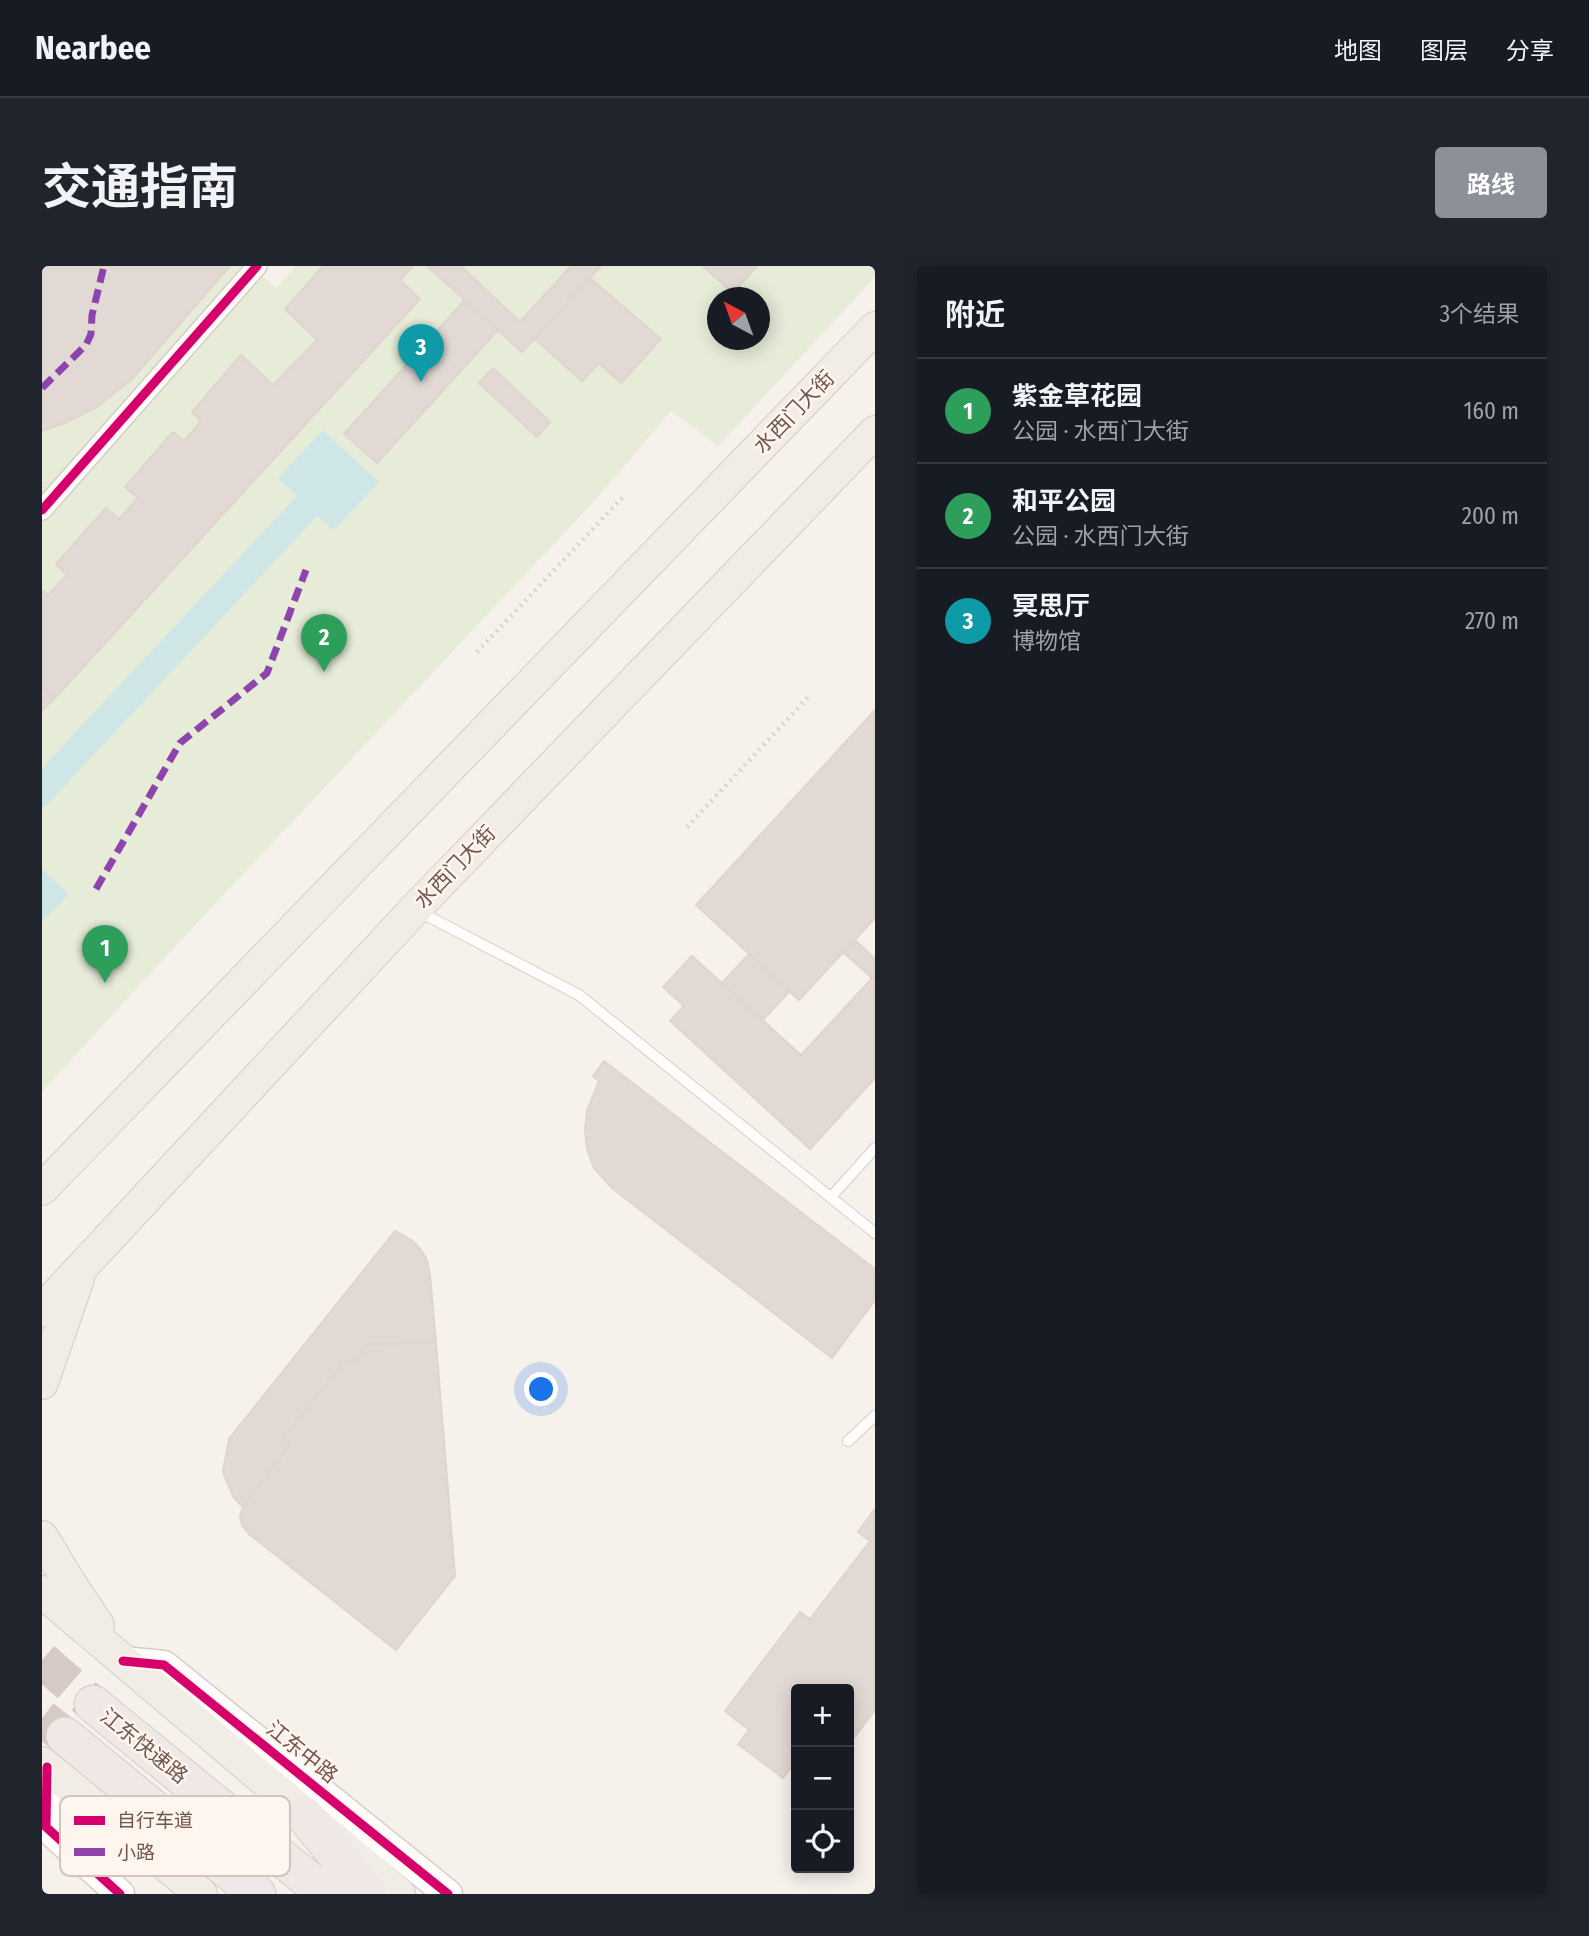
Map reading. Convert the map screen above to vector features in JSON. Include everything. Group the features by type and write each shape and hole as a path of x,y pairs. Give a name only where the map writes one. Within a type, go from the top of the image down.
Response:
{"highway":[{"name":"江东快速路","path":"93,1704 206,1796"},
{"name":"江东快速路","path":"49,1758 107,1796"},
{"path":"304,1815 368,1894"},
{"name":"江东快速路","path":"290,1865 326,1894"},
{"name":"江东快速路","path":"229,1876 257,1894"}],"main road":[{"name":"水西门大街","path":"42,1189 875,328"},
{"name":"水西门大街","path":"42,1310 415,909 875,432"},
{"path":"42,1383 82,1267"},
{"path":"42,1537 123,1661"},
{"path":"42,1592 282,1796"},
{"path":"49,1758 91,1796"},
{"path":"290,1803 399,1894"},
{"path":"181,1876 201,1894"}],"street":[{"path":"42,510 257,266"},
{"name":"江东中路","path":"123,1661 164,1665 448,1894"},
{"path":"49,1758 46,1827 60,1840"},
{"path":"100,1876 120,1894"}],"lane":[{"path":"415,909 579,995 875,1233"},
{"path":"831,1197 875,1147"},
{"path":"848,1441 875,1416"}],"path":[{"path":"477,652 623,497"},
{"path":"687,827 811,694"}],"green space":[{"path":"42,266 252,266 276,288 296,266 875,266 875,277 718,446 671,411 599,496 168,954 42,1092"}],"shaded area":[{"path":"323,430 379,482 334,530 317,516 42,810 42,768 297,496 278,478"},
{"path":"42,869 69,894 42,922"}],"building":[{"path":"42,266 230,266 132,379 97,407 42,431"},
{"path":"323,266 413,266 400,280 420,299 54,699 42,688 42,590 48,595 67,575 56,564 106,508 119,519 138,498 125,487 173,432 184,441 201,421 192,412 241,355 273,385 317,340 285,309"},
{"path":"427,266 464,266 463,268 520,322 571,266 601,266 522,352"},
{"path":"703,266 756,267 738,287 726,287"},
{"path":"590,278 661,339 621,383 599,363 582,381 535,339"},
{"path":"465,300 498,330 377,463 344,434"},
{"path":"493,368 550,422 537,437 479,383"},
{"path":"42,688 54,699 42,711"},
{"path":"875,710 875,918 799,1000 696,905"},
{"path":"855,940 875,959 875,975 872,978 843,952"},
{"path":"749,954 790,991 763,1020 722,983"},
{"path":"692,956 801,1055 875,975 875,1078 810,1149 670,1021 684,1006 663,987"},
{"path":"604,1061 875,1269 875,1300 832,1358 612,1188 594,1168 587,1149 585,1130 587,1111 599,1081 593,1076"},
{"path":"395,1231 413,1241 427,1260 436,1343 369,1344 354,1363 343,1363 284,1437 290,1445 243,1507 234,1498 223,1472 229,1439"},
{"path":"436,1343 455,1576 396,1650 249,1534 242,1525 240,1516 243,1507 290,1445 284,1437 343,1363 354,1363 369,1344"},
{"path":"875,1509 875,1710 854,1737 854,1684 791,1684 791,1767 783,1778 738,1744 749,1730 725,1711 800,1612 810,1619 870,1541 858,1532"}],"tunnel":[{"path":"42,1660 93,1704"},
{"path":"42,1718 65,1736"}],"marked path":[{"path":"42,388 86,345 91,334 92,315 104,266"},
{"path":"96,889 180,743 267,673 306,570"}],"cycle path":[{"path":"42,510 257,266"},
{"path":"123,1661 164,1665 448,1894"},
{"path":"47,1767 46,1827 60,1840"},
{"path":"100,1876 120,1894"}],"place":[{"name":"冥思厅","path":"421,382"},
{"name":"和平公园","path":"324,672"},
{"name":"紫金草花园","path":"105,983"}]}
